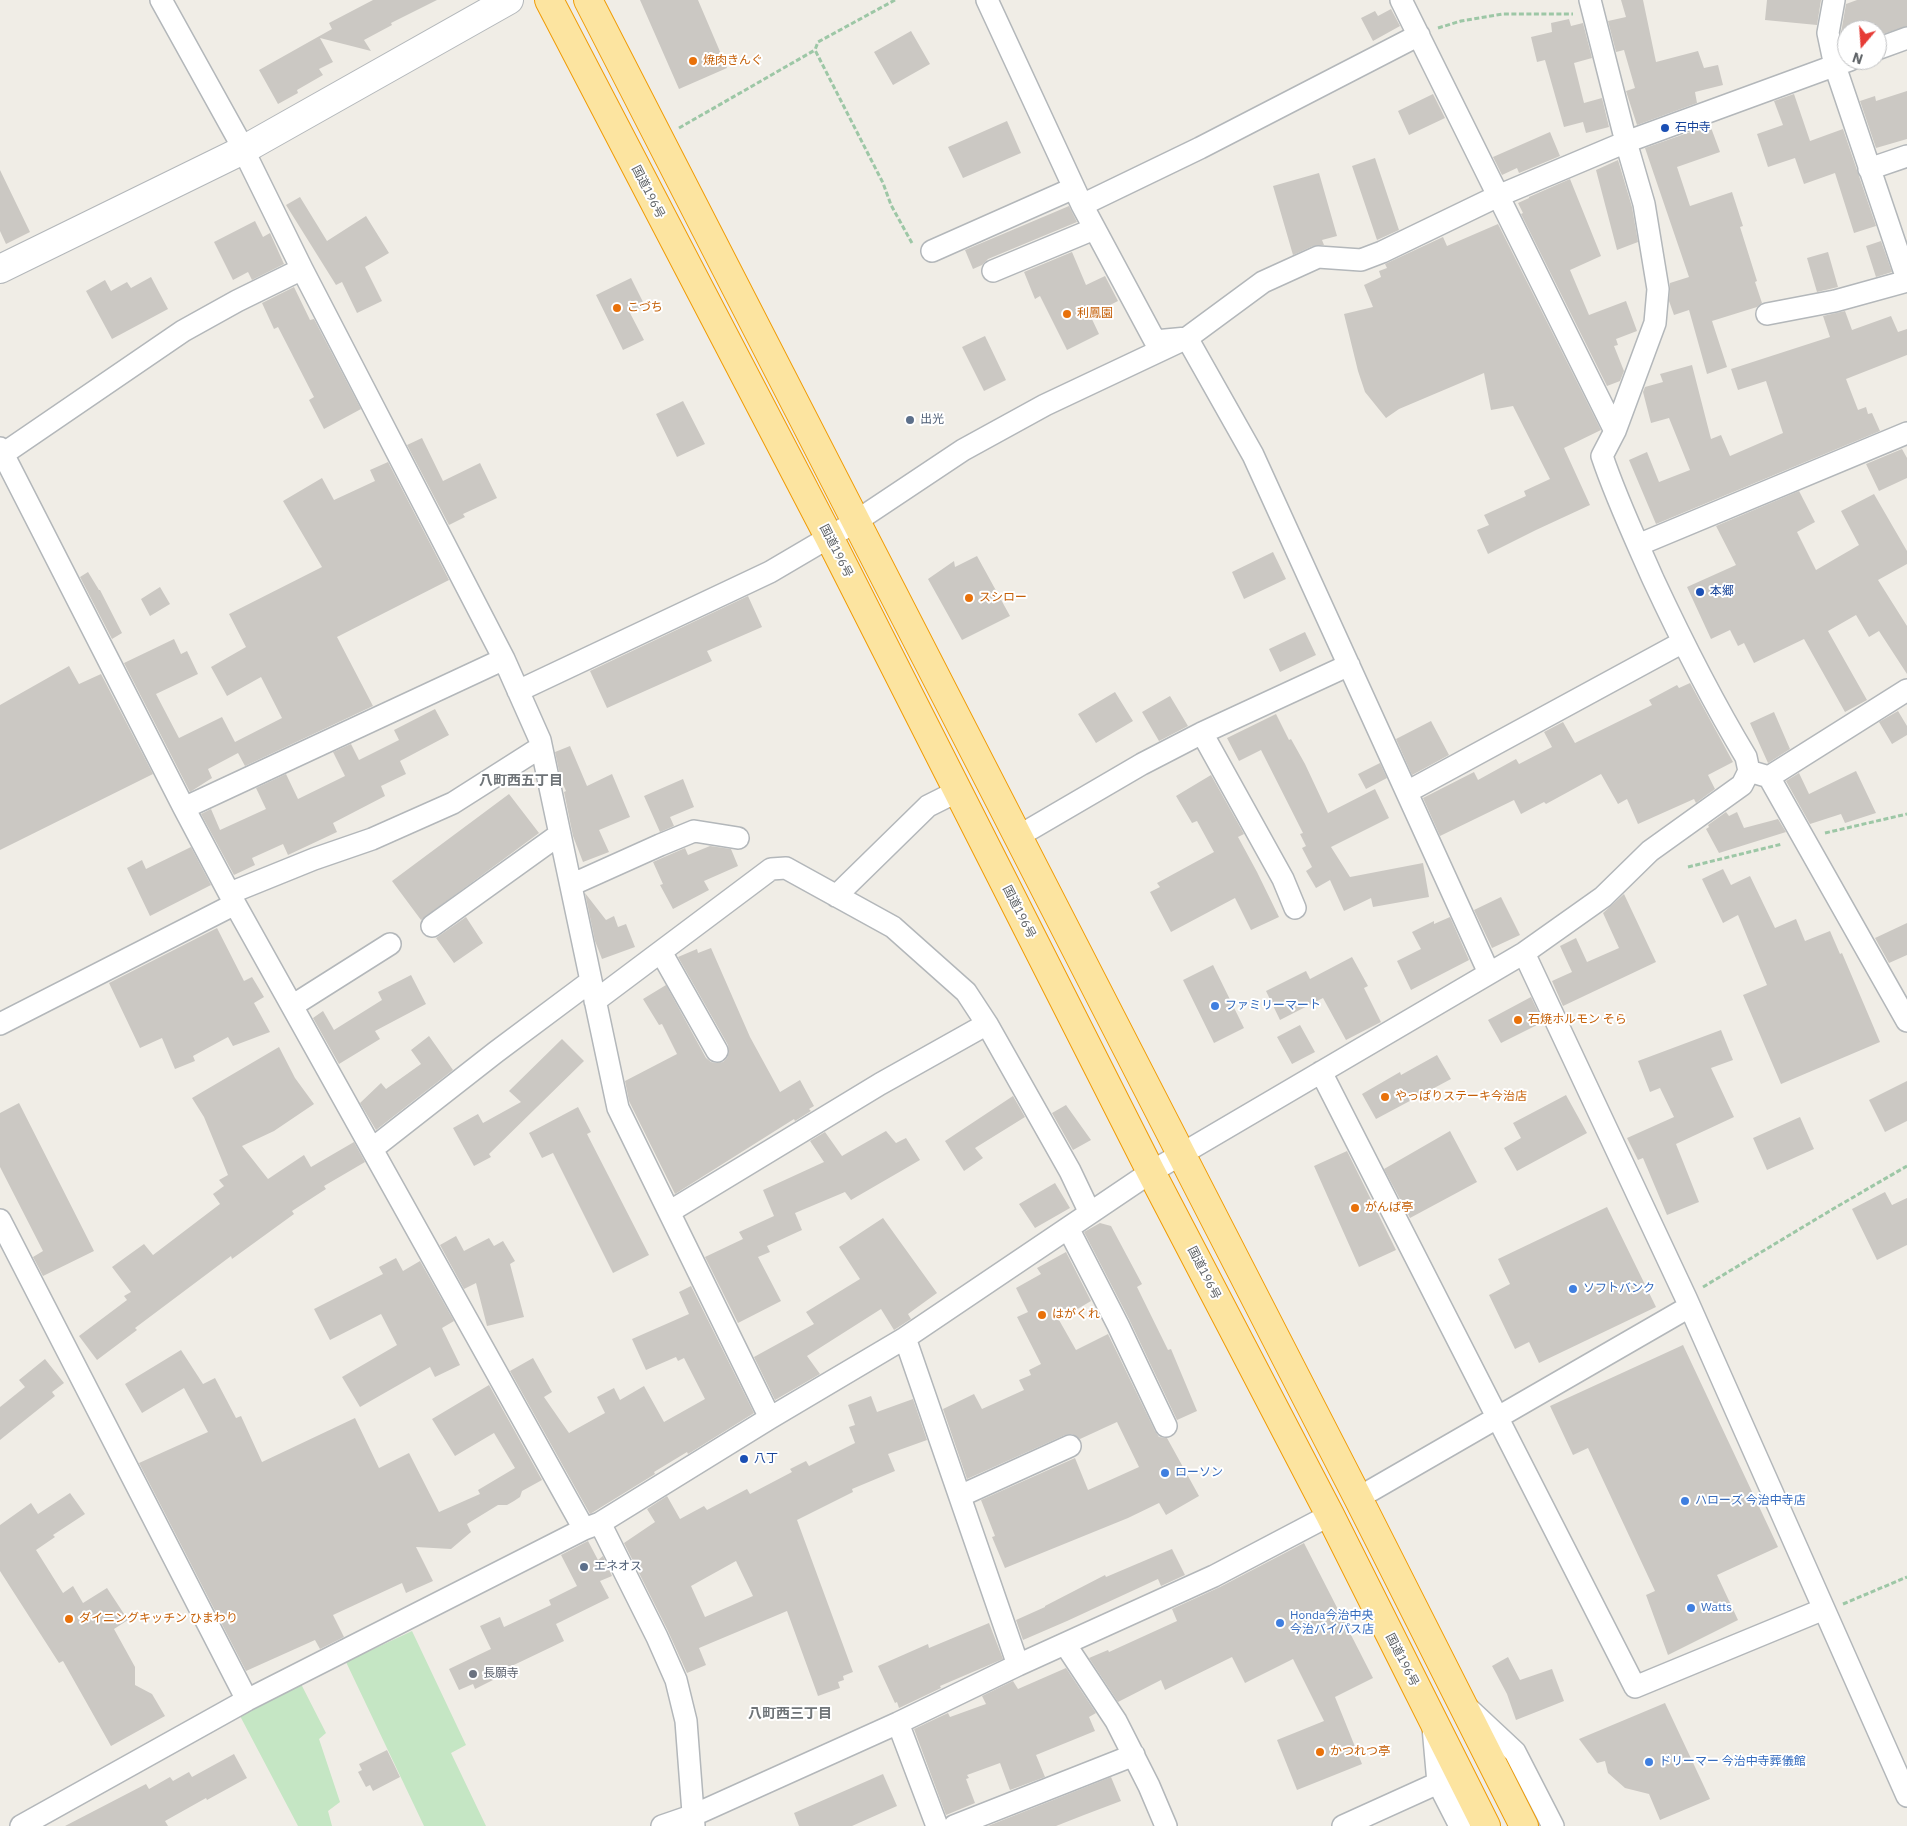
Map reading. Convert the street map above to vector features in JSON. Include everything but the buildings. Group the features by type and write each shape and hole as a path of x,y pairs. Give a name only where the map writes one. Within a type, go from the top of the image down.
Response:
{"highway":[{"name":"国道196号","path":"549,0 829,537 1151,1172 1330,1515 1486,1826"},
{"path":"588,0 1180,1155 1358,1498 1524,1826"}],"street":[{"path":"160,0 243,150 302,270 504,659 518,691 542,747 618,1108 770,1418"},
{"path":"0,269 243,150 509,0"},
{"path":"987,0 1078,197 1155,341 1187,338"},
{"path":"1401,0 1615,430"},
{"path":"1834,0 1828,33 1837,52"},
{"path":"21,1826 247,1700 592,1526 905,1338 1151,1172 1524,953 1603,897 1650,851 1742,785 1749,771 1746,757 1682,642 1609,480 1602,456 1615,430 1655,323 1658,289 1644,204 1626,142 1592,7"},
{"path":"932,251 1078,197 1208,144 1419,35"},
{"path":"1887,45 1907,38"},
{"path":"518,691 770,572 856,522 971,446 1045,405 1187,338 1263,282 1318,257 1361,260 1382,252 1498,196 1626,142 1837,65"},
{"path":"1767,314 1835,301 1907,280 1870,169 1844,70"},
{"path":"1870,169 1907,156"},
{"path":"994,271 1094,229"},
{"path":"302,270 237,301 183,331 1,451 232,898 372,1150 657,1638 676,1680 686,1721 694,1821"},
{"path":"1187,338 1253,456 1489,973"},
{"path":"1638,545 1907,433"},
{"path":"1407,792 1682,642"},
{"path":"184,808 504,659"},
{"path":"1017,837 1142,764 1202,733 1349,665"},
{"path":"1769,777 1907,690"},
{"path":"1202,733 1283,879 1295,908"},
{"path":"0,1024 232,898 314,859 372,839 453,804 542,747"},
{"path":"1749,771 1769,777 1907,1021"},
{"path":"836,896 928,806 958,791"},
{"path":"571,885 694,831 738,838"},
{"path":"432,926 560,834"},
{"path":"372,1150 496,1052 593,991 661,952 770,869 786,868 893,927 966,992 987,1024 1070,1171 1090,1213"},
{"path":"292,1006 390,944"},
{"path":"661,952 717,1051"},
{"path":"1524,953 1688,1303 1824,1610 1899,1758 1907,1796"},
{"path":"669,1212 880,1084 987,1024"},
{"path":"1321,1072 1635,1687 1824,1610"},
{"path":"0,1220 247,1700"},
{"path":"1068,1228 1118,1325 1166,1426"},
{"path":"1358,1498 1497,1418 1688,1303"},
{"path":"905,1338 1018,1665"},
{"path":"960,1496 1070,1446"},
{"path":"662,1826 694,1821 1018,1665 1214,1576 1330,1515"},
{"path":"1065,1644 1116,1721 1149,1786 1166,1826"},
{"path":"1461,1701 1515,1752 1552,1826"},
{"path":"1432,1720 1438,1783 1460,1826"},
{"path":"898,1722 937,1826"},
{"path":"954,1826 1134,1755"},
{"path":"1343,1826 1438,1783"}],"path":[{"path":"659,139 815,50 818,42 895,0"},
{"path":"1419,35 1461,21 1503,14 1592,7"},
{"path":"815,50 883,183 891,205 913,245 922,250 932,251"},
{"path":"1688,867 1907,814"},
{"path":"1688,1303 1838,1206 1907,1166"},
{"path":"1824,1610 1907,1577"}],"green space":[{"path":"412,1631 466,1745 451,1753 486,1826 424,1826 346,1662"},
{"path":"300,1682 326,1733 319,1739 340,1802 328,1811 332,1826 298,1826 239,1714"}],"place":[{"name":"焼肉きんぐ","path":"693,61"},
{"name":"石中寺","path":"1665,128"},
{"name":"こづち","path":"617,308"},
{"name":"利鳳園","path":"1067,314"},
{"name":"出光","path":"910,420"},
{"name":"本郷","path":"1700,592"},
{"name":"スシロー","path":"969,598"},
{"name":"ファミリーマート","path":"1215,1006"},
{"name":"石焼ホルモン そら","path":"1518,1020"},
{"name":"やっぱりステーキ今治店","path":"1385,1097"},
{"name":"がんば亭","path":"1355,1208"},
{"name":"ソフトバンク","path":"1573,1289"},
{"name":"はがくれ","path":"1042,1315"},
{"name":"八丁","path":"744,1459"},
{"name":"ローソン","path":"1165,1473"},
{"name":"ハローズ 今治中寺店","path":"1685,1501"},
{"name":"エネオス","path":"584,1567"},
{"name":"Watts","path":"1691,1608"},
{"name":"ダイニングキッチン ひまわり","path":"69,1619"},
{"name":"Honda今治中央 今治バイパス店","path":"1280,1623"},
{"name":"長願寺","path":"473,1674"},
{"name":"かつれつ亭","path":"1320,1752"},
{"name":"ドリーマー 今治中寺葬儀館","path":"1649,1762"}],"district":[{"name":"八町西五丁目","path":"521,781"},
{"name":"八町西三丁目","path":"790,1714"}]}
